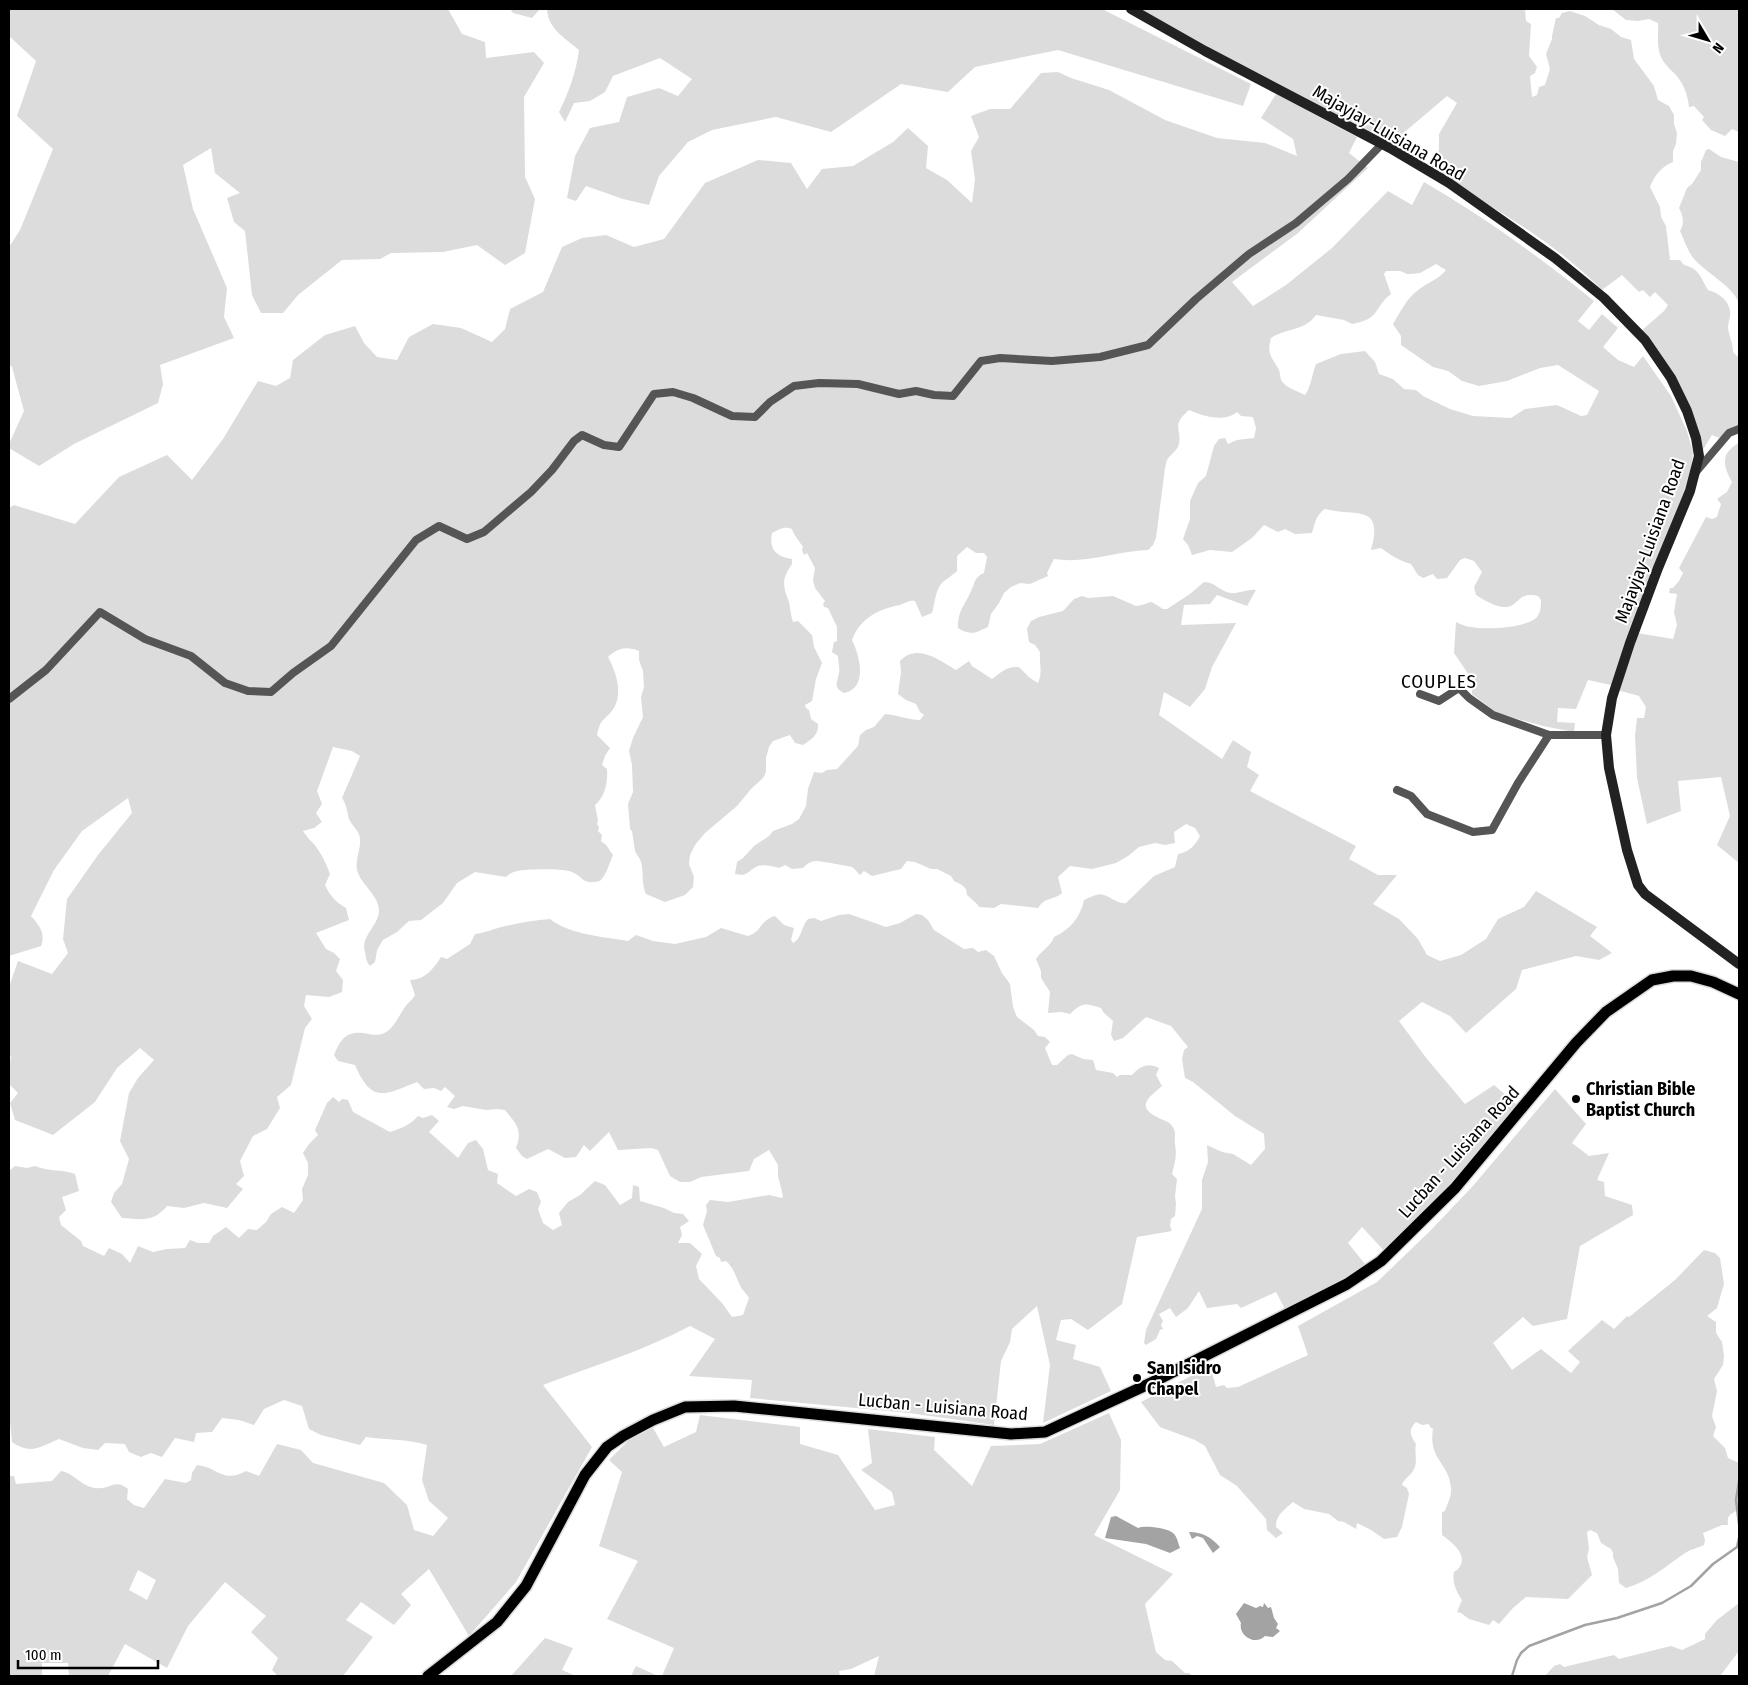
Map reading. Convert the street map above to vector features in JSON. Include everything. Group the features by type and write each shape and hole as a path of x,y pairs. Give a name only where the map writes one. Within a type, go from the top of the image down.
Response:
{"main road":[{"name":"Lucban - Luisiana Road","path":"428,1676 497,1622 526,1586 585,1475 607,1448 623,1436 652,1420 685,1407 734,1406 1010,1434 1045,1432 1153,1382 1347,1284 1381,1261 1455,1188 1576,1043 1606,1012 1652,980 1673,976 1691,976 1713,982 1739,994"}],"street":[{"name":"Majayjay-Luisiana Road","path":"1131,9 1204,50 1382,144 1449,183 1555,258 1604,298 1645,340 1671,378 1686,410 1696,438 1699,456 1690,491 1658,568 1612,698 1606,736 1609,768 1631,869 1638,885 1652,900 1739,964"},
{"path":"9,699 46,670 100,612 145,639 191,656 225,682 248,691 271,692 293,673 332,646 416,540 439,526 467,539 484,532 532,492 574,441 582,435 604,445 619,447 654,394 673,392 693,398 732,416 755,416 770,402 794,386 820,383 858,384 899,394 916,391 934,395 953,396 981,361 1000,358 1052,361 1100,358 1148,345 1196,299 1249,254 1296,223 1348,179 1382,144"},
{"path":"1694,473 1729,433 1739,428"},
{"path":"1420,694 1439,701 1459,688 1469,698 1493,715 1549,735 1606,736"},
{"path":"1397,790 1411,796 1427,814 1473,832 1492,830 1549,735"}],"shaded area":[{"path":"9,9 448,9 462,34 485,42 486,58 534,52 544,63 524,97 525,177 535,199 525,253 505,265 477,245 443,252 391,253 380,259 342,260 298,295 283,313 261,313 252,295 245,231 234,222 227,198 240,193 215,173 211,148 183,165 193,209 227,288 224,317 234,338 160,365 163,384 158,403 74,444 39,466 9,448 9,444 24,411 12,367 9,364 9,247 20,230 53,149 17,116 36,61 9,36"},
{"path":"510,9 540,9 532,18 513,13"},
{"path":"547,9 1102,9 1251,84 1243,106 1058,50 975,67 948,92 901,84 831,132 776,117 712,130 688,142 659,176 649,205 623,199 586,186 576,201 567,198 575,156 590,128 619,122 627,97 659,88 678,96 692,79 660,58 613,76 605,92 590,101 574,103 565,122 559,112 572,82 579,50 554,28 550,22"},
{"path":"1137,9 1525,9 1526,21 1531,24 1529,56 1537,67 1535,73 1530,76 1532,97 1537,95 1539,87 1545,85 1550,69 1546,54 1552,39 1556,18 1559,18 1562,13 1570,11 1585,16 1599,25 1611,29 1621,37 1631,40 1634,59 1654,86 1658,100 1669,106 1674,115 1677,133 1673,151 1673,162 1659,172 1650,187 1660,207 1661,217 1666,226 1670,260 1680,260 1684,265 1697,271 1708,290 1722,297 1729,307 1728,326 1733,352 1739,358 1739,429 1737,426 1719,438 1712,435 1701,453 1697,434 1640,332 1664,311 1668,305 1655,292 1650,297 1643,290 1639,292 1622,275 1602,290 1583,272 1541,239 1428,167 1439,150 1439,134 1457,103 1447,96 1388,146"},
{"path":"1612,9 1739,9 1739,132 1732,129 1725,136 1711,130 1702,120 1704,117 1694,106 1689,107 1687,94 1681,82 1659,53 1658,23 1649,19 1638,21 1626,20"},
{"path":"1058,72 1109,90 1165,120 1217,138 1265,143 1297,156 1293,139 1261,118 1276,94 1357,137 1349,153 1368,168 1298,233 1232,282 1253,306 1286,285 1332,248 1388,191 1412,205 1424,182 1511,238 1594,301 1578,321 1589,330 1602,314 1618,328 1603,347 1618,360 1634,367 1643,356 1671,396 1687,431 1693,452 1690,478 1611,685 1588,680 1576,709 1558,708 1557,722 1575,723 1574,732 1543,726 1497,713 1472,694 1471,678 1454,653 1456,622 1477,628 1523,624 1538,616 1541,602 1538,596 1526,595 1511,606 1502,607 1479,597 1476,595 1474,587 1482,572 1474,561 1465,558 1460,560 1447,578 1437,579 1433,574 1423,578 1418,575 1411,564 1395,558 1381,548 1371,550 1374,525 1370,518 1357,513 1325,509 1318,517 1312,533 1295,534 1285,529 1278,532 1264,525 1252,538 1232,552 1210,550 1192,555 1183,539 1190,519 1190,501 1198,483 1206,476 1214,446 1219,439 1225,438 1228,444 1237,440 1254,438 1256,428 1253,417 1241,416 1237,412 1219,418 1189,410 1180,420 1178,424 1178,447 1167,460 1165,468 1156,538 1148,550 1089,559 1054,559 1047,573 1048,576 1030,584 1020,583 1011,587 1004,593 991,614 988,627 970,633 958,628 959,617 975,580 984,573 987,557 984,553 976,553 967,547 957,556 957,571 942,582 939,587 932,613 922,617 915,601 911,601 885,609 865,620 855,632 852,640 859,662 859,678 852,690 844,693 837,687 838,656 832,652 834,642 837,641 837,627 828,608 824,607 825,601 815,588 813,580 815,568 807,553 804,555 803,547 792,529 782,528 772,533 771,543 777,554 792,559 792,564 786,574 784,583 793,622 798,621 812,635 814,647 822,663 816,679 812,701 805,705 809,710 811,719 818,724 818,728 812,739 803,745 795,743 790,735 773,741 766,758 766,772 763,778 737,806 705,833 695,845 690,855 689,864 694,877 693,887 685,895 665,902 646,894 641,862 635,851 632,831 630,829 628,804 633,792 632,765 629,751 643,717 641,697 644,687 639,651 622,649 608,657 616,677 618,692 615,706 599,726 597,735 610,748 602,765 607,769 605,789 595,805 598,831 602,835 601,841 613,855 600,881 590,882 572,872 553,869 517,871 506,877 475,872 457,883 443,903 421,920 409,921 397,932 383,940 377,950 375,962 370,966 366,959 364,946 367,936 378,916 378,904 357,870 360,836 349,819 342,798 360,756 352,751 333,747 317,791 322,804 316,813 322,822 314,828 303,831 323,858 330,874 325,885 334,898 346,908 349,920 316,933 326,949 340,959 336,971 343,980 342,992 329,997 306,995 304,1006 312,1019 305,1028 291,1085 277,1097 280,1108 267,1129 253,1136 240,1161 244,1176 236,1184 243,1189 227,1208 204,1203 184,1208 167,1206 152,1218 122,1218 111,1202 114,1193 122,1184 129,1159 120,1141 129,1093 138,1078 154,1060 140,1048 117,1068 95,1102 53,1135 15,1120 10,1103 18,1093 9,1084 11,1057 9,1054 9,987 18,961 52,974 68,953 63,939 67,899 98,855 132,813 128,798 82,831 54,870 31,916 42,933 41,946 9,956 9,508 14,505 75,524 119,477 167,455 192,480 223,439 258,381 276,386 290,378 293,360 325,335 355,326 364,343 377,357 397,360 409,337 433,324 461,328 492,342 505,329 510,309 543,292 562,247 582,238 606,235 634,247 664,239 705,183 758,160 791,163 807,189 822,169 853,166 893,142 908,128 928,146 926,168 947,180 972,203 975,179 971,151 979,137 971,116 990,109 1010,109 1041,73","holes":["1436,264 1446,270 1413,294 1406,302 1393,324 1401,336 1401,345 1433,367 1448,371 1462,381 1479,386 1507,381 1540,368 1558,365 1599,391 1587,415 1581,416 1557,405 1525,409 1511,418 1473,416 1450,409 1423,396 1416,390 1404,389 1393,379 1379,374 1375,362 1365,351 1341,354 1316,364 1305,395 1283,383 1279,369 1270,354 1271,338 1301,327 1316,315 1344,320 1352,324 1368,319 1391,294 1384,274 1386,271 1400,271 1407,274 1420,273"]},
{"path":"1709,149 1721,157 1739,162 1739,306 1733,293 1694,259 1680,231 1683,220 1679,208 1687,188 1701,170 1701,162 1706,150"},
{"path":"1739,443 1739,863 1717,845 1730,816 1721,777 1678,781 1681,811 1647,824 1637,778 1635,736 1637,718 1644,718 1646,707 1639,696 1617,690 1637,633 1673,639 1677,625 1674,612 1677,594 1669,593 1670,588 1673,588 1679,581 1683,573 1679,568 1706,517 1712,519 1717,517 1721,504 1717,499 1727,492 1732,482 1725,465 1726,456"},
{"path":"1204,582 1208,582 1231,593 1256,590 1247,606 1217,595 1210,604 1184,605 1181,625 1236,623 1212,667 1205,689 1190,707 1164,692 1159,715 1222,759 1233,740 1251,752 1247,767 1259,775 1250,791 1356,846 1349,859 1378,875 1397,875 1373,904 1399,919 1418,939 1427,955 1440,961 1461,955 1486,939 1498,919 1524,907 1536,891 1597,927 1590,936 1612,953 1599,960 1576,956 1522,970 1516,989 1466,1033 1450,1016 1422,1002 1399,1021 1427,1059 1465,1104 1494,1085 1522,1109 1387,1254 1362,1227 1348,1243 1369,1269 1287,1313 1276,1292 1241,1308 1237,1304 1207,1308 1199,1291 1188,1308 1176,1317 1170,1308 1159,1314 1163,1321 1161,1325 1163,1329 1160,1330 1156,1339 1146,1345 1144,1343 1146,1330 1202,1209 1202,1180 1208,1162 1207,1145 1222,1152 1233,1154 1251,1165 1265,1149 1264,1134 1235,1116 1193,1082 1185,1078 1182,1059 1184,1050 1188,1047 1171,1026 1146,1017 1123,1038 1114,1041 1111,1035 1113,1021 1101,1008 1084,1005 1078,1007 1070,1014 1062,1012 1048,1013 1050,992 1041,978 1041,971 1036,959 1054,937 1065,931 1074,922 1083,906 1084,900 1100,894 1118,902 1126,903 1154,876 1175,867 1178,854 1191,848 1200,836 1195,828 1186,824 1174,832 1175,843 1165,845 1155,843 1139,847 1116,863 1092,869 1070,866 1058,877 1062,893 1047,900 1038,908 1001,904 994,908 979,907 967,895 966,889 954,881 951,876 937,869 931,869 915,862 907,861 901,869 872,876 864,871 860,875 852,867 816,861 809,863 803,868 792,869 785,865 779,868 763,865 757,866 746,874 735,874 737,862 754,846 773,831 792,824 799,819 806,806 808,789 814,772 822,773 827,770 837,769 858,746 860,735 874,727 885,714 920,720 924,715 916,704 898,694 901,672 900,661 907,656 914,653 928,655 956,670 969,661 972,666 992,679 1001,672 1019,667 1038,683 1041,672 1040,652 1035,645 1029,642 1027,629 1031,621 1063,611 1074,599 1082,596 1088,598 1113,596 1136,606 1150,602 1163,609 1167,609"},
{"path":"849,914 886,927 900,923 916,914 922,915 928,920 934,930 964,949 973,948 978,952 986,950 994,956 1010,984 1013,1007 1017,1017 1034,1030 1038,1036 1045,1037 1050,1042 1045,1048 1052,1065 1057,1065 1068,1055 1072,1054 1083,1059 1093,1060 1096,1070 1113,1073 1117,1077 1120,1075 1132,1075 1138,1069 1148,1065 1159,1068 1156,1075 1162,1086 1149,1098 1146,1106 1147,1110 1152,1114 1169,1123 1174,1128 1176,1156 1172,1174 1177,1179 1175,1216 1171,1219 1170,1226 1172,1231 1137,1237 1122,1304 1088,1330 1071,1319 1061,1320 1056,1340 1076,1345 1073,1359 1100,1367 1111,1391 1043,1423 1050,1365 1037,1306 1012,1329 1010,1342 1001,1361 994,1425 909,1413 750,1398 752,1380 689,1376 715,1339 690,1326 636,1351 543,1385 592,1447 516,1582 469,1636 429,1569 401,1594 411,1605 394,1625 361,1602 346,1620 373,1637 343,1676 278,1676 272,1670 278,1658 251,1632 266,1616 225,1582 188,1626 167,1668 125,1644 108,1676 69,1676 68,1663 42,1663 42,1676 9,1676 9,1476 14,1476 16,1484 52,1481 61,1471 70,1474 91,1487 101,1488 119,1484 128,1489 127,1499 134,1505 144,1508 165,1479 186,1483 191,1480 192,1473 197,1465 225,1475 238,1475 246,1471 259,1476 277,1444 301,1450 313,1463 384,1483 407,1505 414,1530 433,1536 448,1518 429,1501 422,1480 427,1445 366,1437 360,1445 321,1435 309,1429 302,1406 284,1400 264,1409 254,1425 239,1420 222,1418 212,1432 196,1433 194,1442 175,1438 162,1457 151,1453 141,1457 129,1452 125,1444 105,1443 98,1450 83,1448 59,1439 41,1447 30,1449 12,1442 9,1412 9,1171 15,1166 27,1168 35,1166 75,1174 79,1191 62,1197 66,1210 59,1217 61,1225 81,1241 83,1246 104,1256 109,1248 122,1254 130,1263 138,1246 153,1252 185,1248 190,1240 198,1243 209,1243 213,1236 226,1227 239,1238 248,1229 257,1230 266,1222 271,1214 282,1207 294,1213 303,1200 302,1189 308,1175 308,1163 303,1153 318,1135 315,1130 327,1103 333,1097 339,1102 342,1099 348,1100 353,1112 390,1132 406,1126 418,1116 423,1118 432,1115 439,1121 429,1132 458,1158 468,1143 476,1140 483,1149 488,1170 498,1174 497,1183 516,1196 529,1189 537,1192 541,1202 538,1209 543,1223 553,1230 562,1225 559,1213 568,1202 580,1195 595,1181 605,1185 620,1205 632,1198 633,1185 639,1187 640,1201 674,1213 683,1214 689,1221 680,1227 682,1235 678,1243 690,1243 702,1254 696,1266 699,1279 722,1303 732,1317 743,1315 749,1298 729,1264 726,1261 721,1262 720,1258 716,1256 703,1225 707,1211 706,1205 710,1200 728,1202 769,1195 782,1198 778,1165 769,1150 754,1159 749,1171 701,1177 690,1182 680,1182 670,1176 658,1150 651,1148 618,1150 609,1132 590,1151 584,1145 576,1157 565,1158 548,1149 527,1159 516,1148 519,1136 517,1127 505,1110 486,1110 463,1106 454,1109 447,1107 455,1096 445,1087 441,1091 434,1088 424,1089 417,1082 387,1093 373,1091 367,1086 355,1065 338,1061 334,1055 341,1041 347,1035 363,1033 379,1035 389,1030 415,995 410,980 425,976 441,957 447,959 470,944 475,934 520,923 550,919 566,928 587,934 628,941 636,935 653,941 675,944 706,937 721,928 748,936 756,932 766,921 775,916 784,925 794,928 791,940 793,943 798,939 808,919 814,918 821,921","holes":["138,1570 156,1580 147,1600 129,1590"]},
{"path":"1555,1089 1586,1124 1572,1143 1589,1156 1609,1153 1597,1180 1604,1182 1605,1196 1632,1205 1633,1215 1580,1246 1567,1319 1533,1326 1523,1317 1493,1343 1512,1370 1541,1349 1571,1373 1580,1362 1568,1351 1602,1320 1614,1329 1627,1316 1629,1317 1675,1280 1704,1250 1715,1253 1720,1258 1724,1284 1717,1308 1707,1316 1716,1322 1716,1333 1722,1342 1724,1355 1723,1365 1714,1379 1717,1391 1712,1416 1716,1427 1713,1436 1725,1448 1728,1458 1739,1463 1739,1506 1729,1516 1728,1525 1722,1525 1703,1533 1704,1545 1690,1550 1650,1577 1626,1588 1619,1583 1618,1569 1611,1549 1601,1543 1597,1533 1590,1530 1587,1532 1589,1549 1587,1557 1592,1575 1568,1599 1526,1597 1499,1624 1493,1620 1489,1625 1469,1619 1457,1612 1462,1600 1455,1586 1454,1572 1460,1566 1462,1557 1457,1548 1442,1535 1442,1512 1445,1511 1451,1488 1447,1472 1433,1448 1433,1429 1429,1424 1422,1425 1416,1422 1411,1430 1411,1435 1416,1444 1416,1463 1413,1471 1404,1480 1402,1485 1407,1488 1409,1494 1402,1527 1397,1537 1384,1539 1357,1523 1356,1529 1344,1522 1338,1521 1329,1514 1304,1509 1293,1502 1277,1519 1276,1527 1283,1533 1276,1538 1267,1530 1266,1519 1237,1486 1220,1475 1205,1446 1195,1440 1160,1427 1141,1402 1210,1366 1216,1387 1224,1385 1227,1388 1238,1387 1308,1355 1298,1326 1377,1282 1472,1187"},
{"path":"1109,1413 1121,1440 1120,1490 1094,1535 1173,1574 1145,1604 1156,1652 1165,1660 1172,1661 1185,1673 1190,1673 1191,1676 874,1676 879,1656 851,1669 839,1671 840,1676 662,1676 674,1648 607,1619 638,1561 599,1546 622,1472 609,1460 628,1441 653,1428 664,1447 696,1432 700,1415 800,1427 800,1444 838,1455 875,1510 895,1505 892,1492 861,1470 872,1463 868,1429 935,1437 934,1450 972,1486 991,1446 1040,1444"},
{"path":"1116,1516 1138,1528 1161,1528 1170,1531 1176,1536 1180,1548 1170,1553 1146,1544 1105,1538 1111,1517"},
{"path":"1189,1532 1206,1536 1220,1547 1213,1553 1203,1538 1197,1536 1192,1539"},
{"path":"1244,1603 1256,1608 1263,1607 1264,1603 1268,1608 1271,1607 1278,1624 1276,1628 1280,1631 1273,1637 1265,1636 1257,1640 1248,1638 1242,1632 1241,1623 1236,1614"},
{"path":"1739,1603 1739,1651 1720,1676 1545,1676 1554,1666 1560,1664 1564,1667 1614,1655 1619,1659 1671,1646 1682,1650 1705,1639 1705,1634 1717,1620"},
{"path":"545,1638 573,1648 562,1670 576,1676 511,1676"},
{"path":"636,1666 658,1676 631,1676"}],"waterway":[{"path":"1739,1481 1736,1500 1739,1524"},
{"path":"1512,1676 1517,1660 1521,1653 1529,1646 1585,1625 1617,1618 1662,1603 1691,1586 1713,1564 1737,1547 1739,1538"}],"place":[{"name":"Christian Bible Baptist Church","path":"1576,1099"},
{"name":"San Isidro Chapel","path":"1137,1378"}],"district":[{"name":"COUPLES","path":"1439,681"}]}
